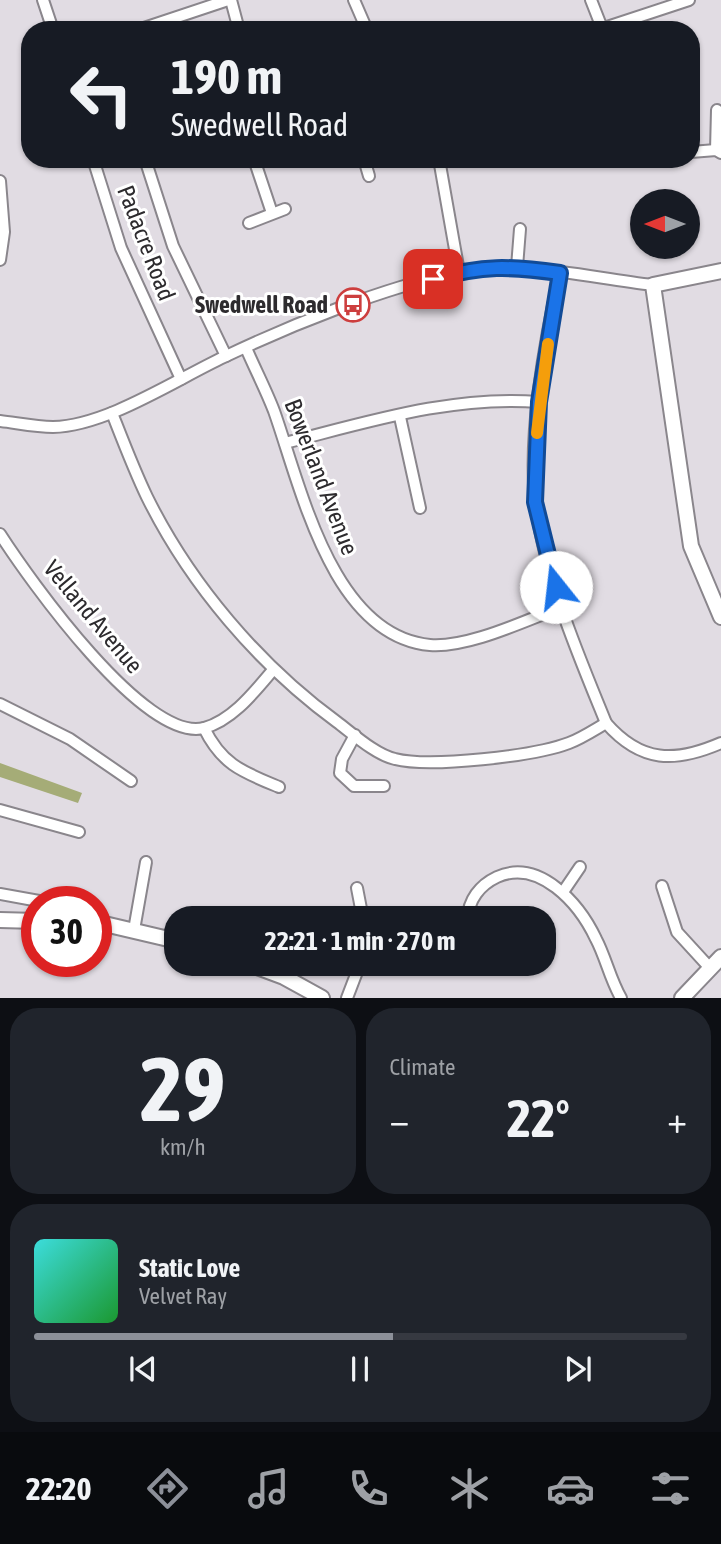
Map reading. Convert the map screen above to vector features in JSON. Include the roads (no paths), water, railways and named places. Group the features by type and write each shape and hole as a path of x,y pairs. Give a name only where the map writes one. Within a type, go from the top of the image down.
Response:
{"street":[{"path":"43,0 50,21"},
{"path":"166,21 230,0 236,21"},
{"path":"354,0 363,21"},
{"path":"591,0 598,21"},
{"path":"625,21 689,0"},
{"path":"700,152 719,151 717,110"},
{"name":"Padacre Road","path":"96,168 121,248 181,379"},
{"path":"148,168 173,246 226,356"},
{"path":"257,168 272,213"},
{"path":"367,168 369,176"},
{"path":"441,168 459,272"},
{"path":"0,181 4,232 0,260"},
{"path":"249,223 285,209"},
{"path":"517,267 520,229"},
{"path":"0,421 53,427 112,413 226,356 353,305 459,272 517,267 653,285 721,271"},
{"path":"560,273 539,402 535,502 539,528 562,607 606,723 635,748 673,758 694,755 721,743"},
{"path":"653,285 691,546 721,617"},
{"name":"Bowerland Avenue","path":"246,348 331,567 380,626 429,645 454,644 562,607"},
{"path":"285,443 400,417 430,407 502,399 539,402"},
{"path":"112,413 147,496 169,536 203,587 273,670 355,735 394,759 445,762 567,744 606,723"},
{"path":"400,417 420,508"},
{"name":"Velland Avenue","path":"0,534 68,627 126,690 155,713 186,729 204,728"},
{"path":"273,670 233,712 204,728 214,748 227,762 279,787"},
{"path":"0,704 70,739 131,781"},
{"path":"355,735 342,759 340,773 354,786 384,786"},
{"path":"0,810 79,832"},
{"path":"134,930 146,862"},
{"path":"563,892 580,867"},
{"path":"469,906 476,893 508,872 526,873 546,880 563,892 596,937 621,998"},
{"path":"662,886 677,932 710,968"},
{"path":"357,888 360,906"},
{"path":"0,894 21,898"},
{"path":"0,920 21,921"},
{"path":"112,925 164,938"},
{"path":"682,998 721,957"},
{"path":"281,976 322,998"},
{"path":"347,998 355,976"}],"place":[{"name":"Swedwell Road","path":"353,305"}]}
